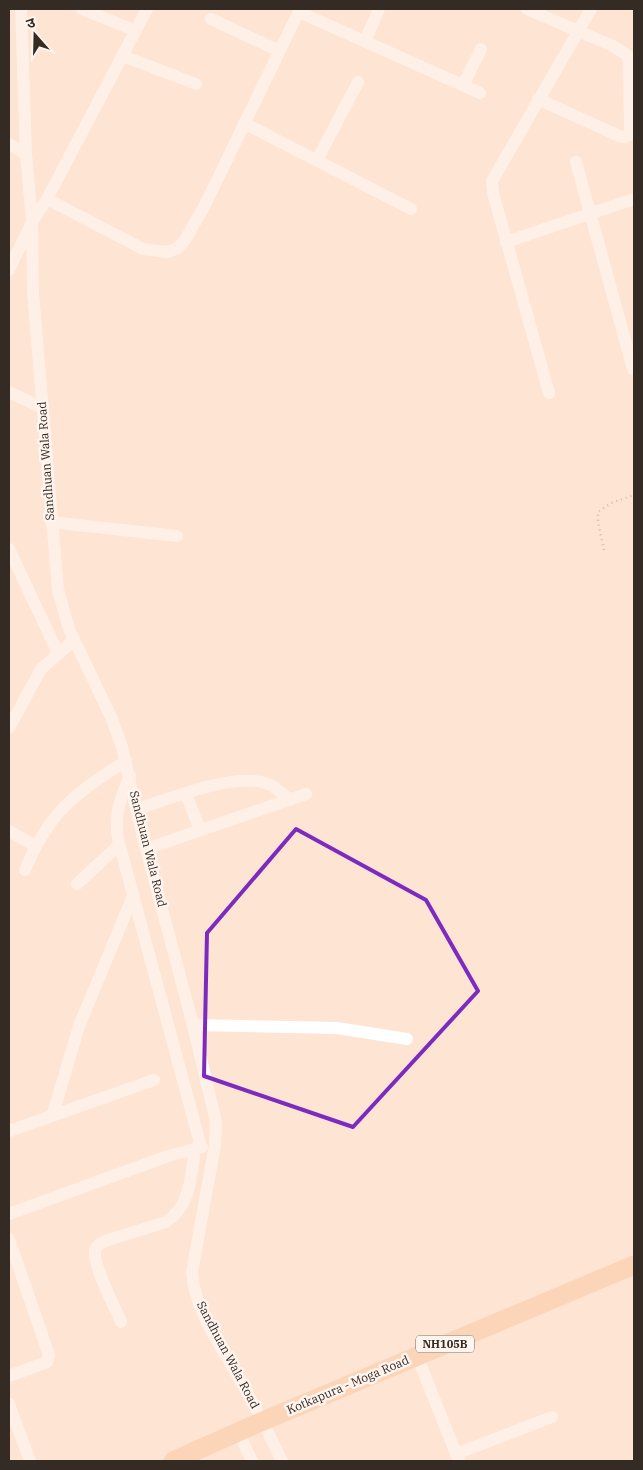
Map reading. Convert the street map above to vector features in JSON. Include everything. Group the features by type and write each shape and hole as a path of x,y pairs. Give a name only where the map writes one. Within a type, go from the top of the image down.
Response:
{"highway":[{"name":"Kotkapura - Moga Road","path":"173,1461 249,1427 634,1265"}],"street":[{"name":"Sandhuan Wala Road","path":"21,9 26,154 32,222 34,292 51,522 58,590 74,640 112,719 126,761 136,809 193,1025 216,1122 215,1145 192,1272 193,1288 249,1427 282,1461"},
{"path":"82,9 136,31"},
{"path":"9,270 32,222 47,199 148,9"},
{"path":"364,41 379,9"},
{"path":"528,9 578,30 627,55 629,61 630,135 619,136 538,100"},
{"path":"549,393 492,193 492,181 591,9"},
{"path":"47,199 143,249 167,252 178,248 185,240 300,10 480,93"},
{"path":"212,19 279,51"},
{"path":"463,85 481,49"},
{"path":"123,56 196,84"},
{"path":"317,160 358,82"},
{"path":"244,123 411,208"},
{"path":"9,144 26,154"},
{"path":"576,162 633,369"},
{"path":"506,242 634,199"},
{"path":"9,392 43,408"},
{"path":"51,522 177,536"},
{"path":"9,549 58,653"},
{"path":"9,728 41,669 74,640"},
{"path":"25,870 35,846 52,818 68,801 126,761"},
{"path":"120,1322 99,1268 95,1250 98,1244 166,1222 174,1217 187,1196 198,1148 119,845 116,828 118,805 130,776"},
{"path":"136,809 244,779 270,784 290,800"},
{"path":"186,794 200,830"},
{"path":"146,848 306,794"},
{"path":"9,831 35,846"},
{"path":"77,884 119,845"},
{"path":"53,1114 79,1026 133,896"},
{"path":"193,1025 337,1028 407,1039"},
{"path":"9,1131 154,1080"},
{"path":"9,1214 198,1148 215,1145"},
{"path":"9,1239 49,1355 47,1362 9,1376"},
{"path":"417,1356 457,1458 552,1417"},
{"path":"9,1404 30,1461"},
{"path":"249,1427 252,1461"}],"path":[{"path":"604,550 598,523 598,512 611,503 634,494"}],"highlighted area":[{"path":"296,829 426,900 478,991 353,1127 204,1076 207,933"}]}
